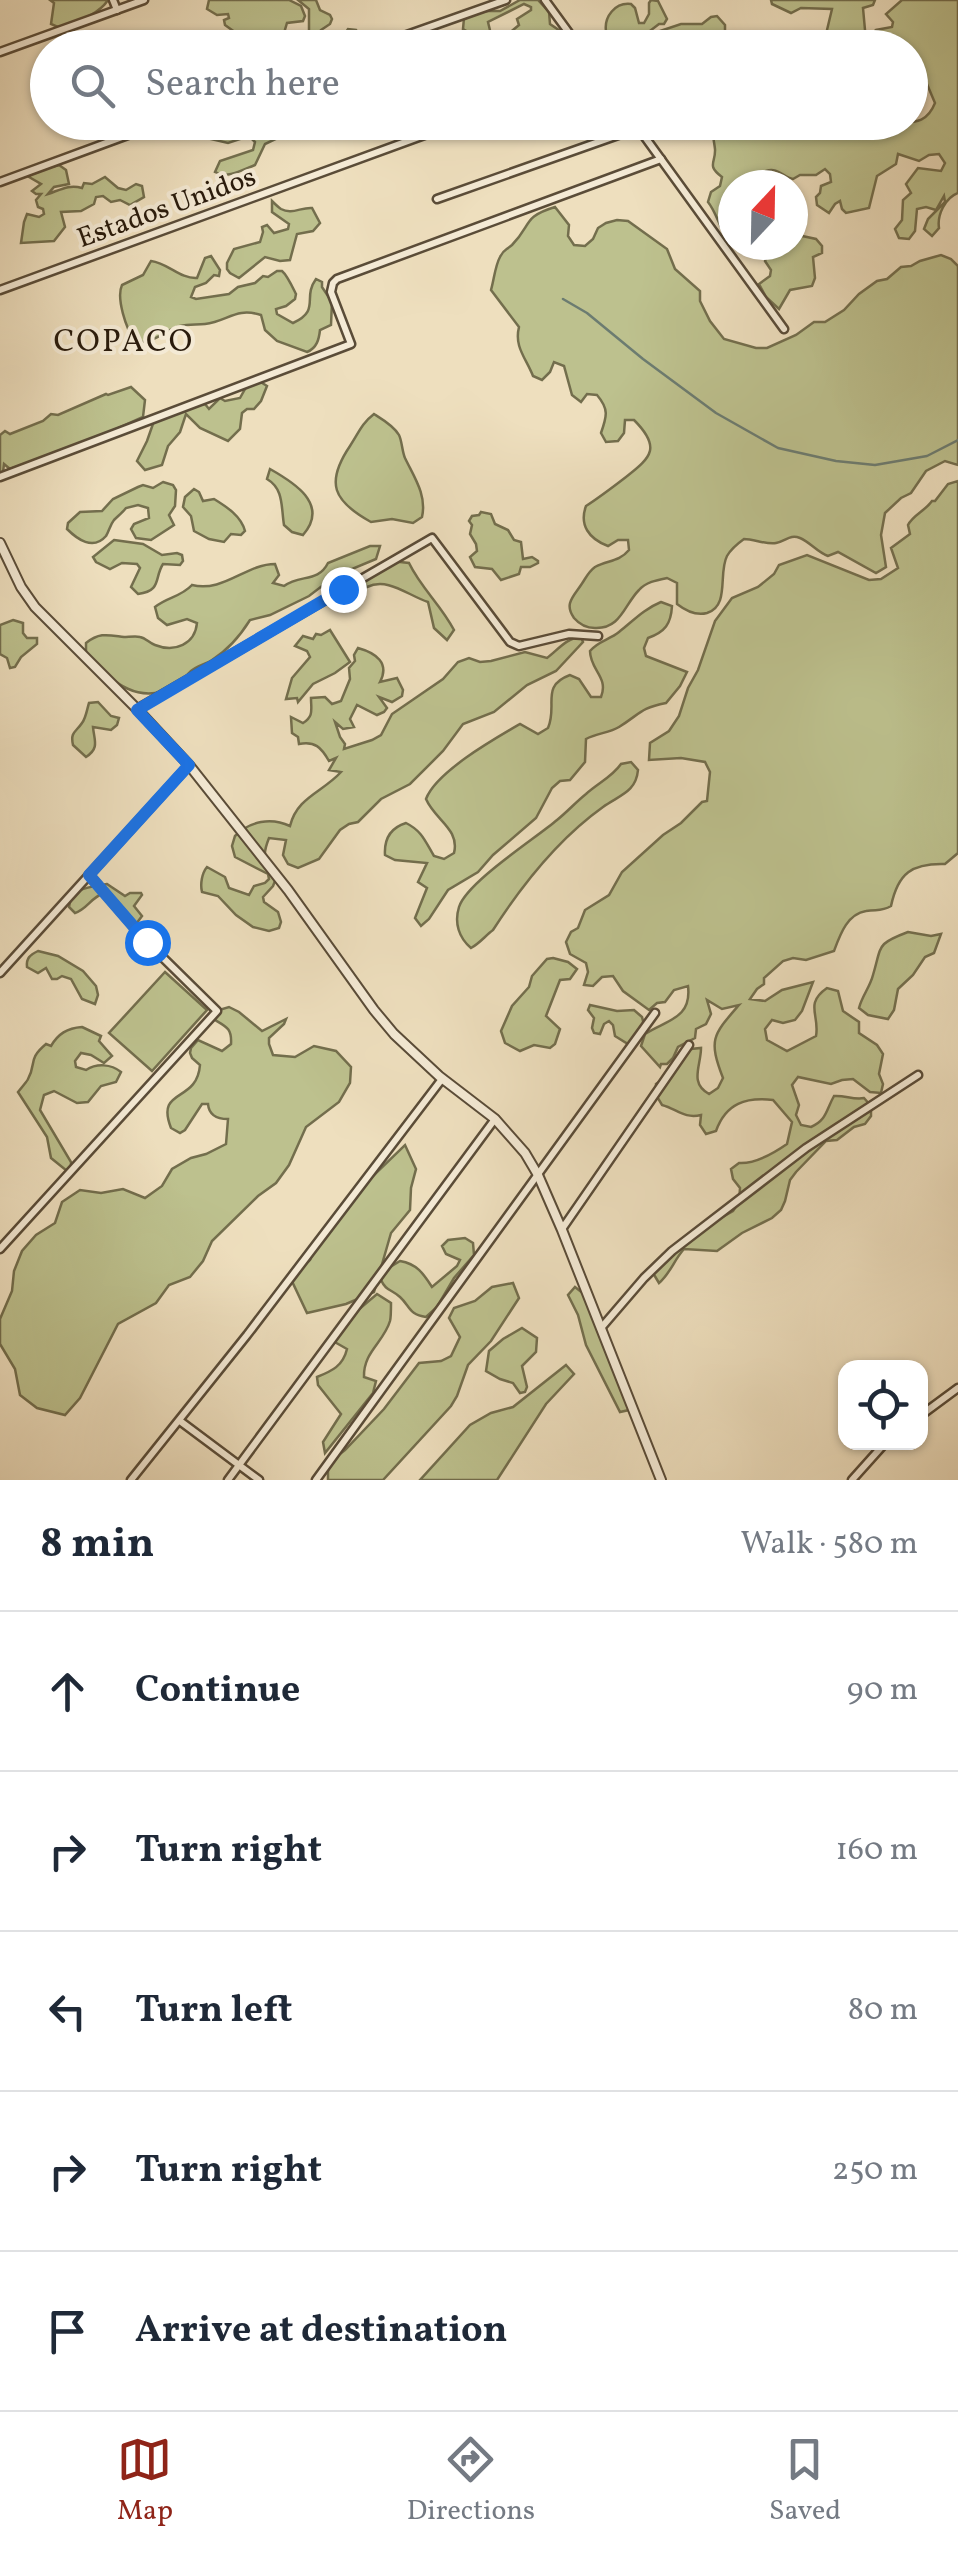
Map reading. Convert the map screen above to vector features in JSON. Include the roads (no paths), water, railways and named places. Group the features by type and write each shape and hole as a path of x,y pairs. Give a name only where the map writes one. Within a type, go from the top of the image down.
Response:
{"street":[{"path":"113,0 117,10"},
{"path":"61,30 144,0"},
{"path":"421,30 506,0"},
{"path":"545,0 567,30"},
{"path":"0,52 30,41"},
{"path":"0,182 115,140"},
{"name":"Estados Unidos","path":"0,290 411,140"},
{"path":"437,199 596,140"},
{"path":"647,140 784,328"},
{"path":"0,477 351,344 331,292 337,279 661,159"},
{"path":"137,710 432,538 510,642 520,646 569,634 598,636"},
{"path":"0,543 21,588 35,607 189,765 394,1034 442,1079 495,1119 524,1153 562,1230 661,1480"},
{"path":"0,974 189,765"},
{"path":"0,1249 217,1011 147,942 89,875"},
{"path":"316,1480 655,1013"},
{"path":"562,1230 689,1045"},
{"path":"600,1329 672,1251 806,1148 918,1076"},
{"path":"132,1480 442,1079"},
{"path":"228,1480 495,1119"},
{"path":"928,1410 958,1388"},
{"path":"180,1420 258,1480"},
{"path":"852,1480 876,1450"}],"waterway":[{"path":"563,299 587,313 716,413 778,448 875,465 927,456 958,440"}],"district":[{"name":"COPACO","path":"124,340"}]}
